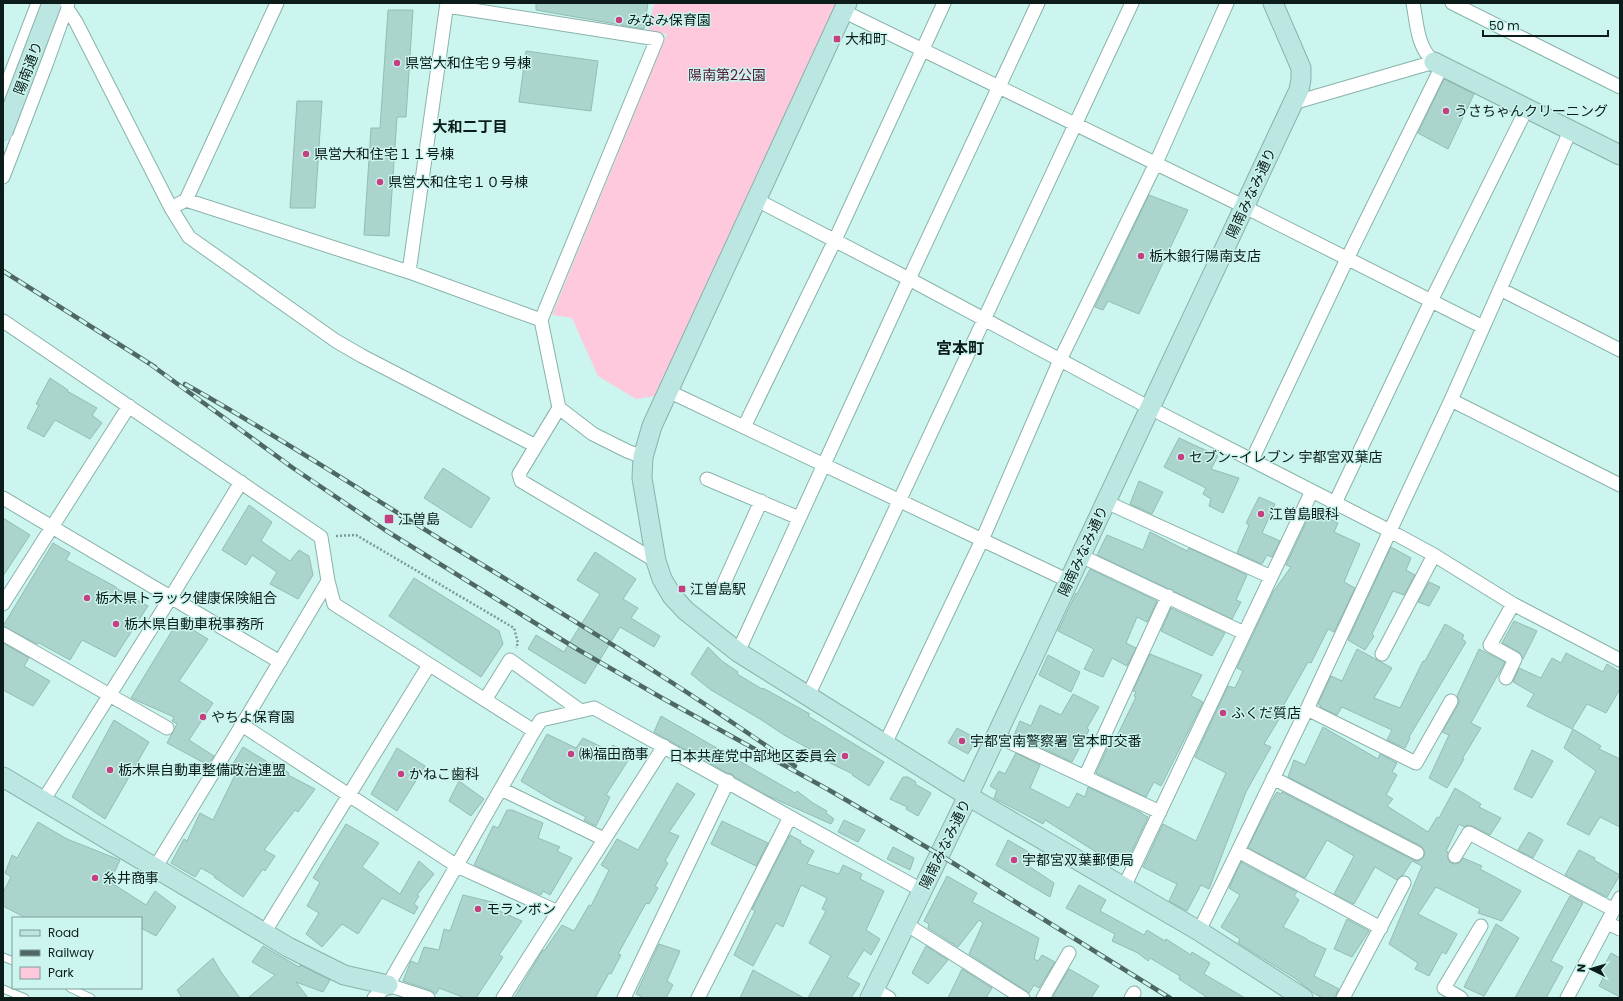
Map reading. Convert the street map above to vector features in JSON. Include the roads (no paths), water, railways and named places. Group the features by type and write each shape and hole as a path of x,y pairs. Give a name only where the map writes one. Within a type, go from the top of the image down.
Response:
{"street":[{"path":"3,94 38,3"},
{"path":"171,208 186,200 277,3"},
{"path":"744,427 835,240 944,3"},
{"path":"738,652 823,465 1038,3"},
{"path":"808,696 1132,3"},
{"path":"885,744 982,540 1060,360 1156,163 1227,3"},
{"name":"陽南みなみ通り","path":"877,995 906,924 997,736 1293,103 1301,80 1301,68 1273,3"},
{"path":"1413,3 1422,48 1427,55 1438,64 1620,155"},
{"path":"1452,3 1620,86"},
{"path":"3,177 47,62 62,4"},
{"path":"62,4 76,22 171,208 189,237 336,341 536,446"},
{"name":"陽南通り","path":"3,132 62,4"},
{"path":"409,272 447,4 657,39 541,320 559,408 593,434 627,451 643,457"},
{"path":"1303,998 1199,931 968,796 808,696 738,652 686,611 672,596 662,579 656,561 642,478 643,457 652,426 845,7 922,49 1156,163 1483,327"},
{"path":"1293,103 1438,64"},
{"path":"1252,460 1348,259 1438,64"},
{"path":"1335,503 1431,301 1526,108"},
{"path":"1199,931 1307,709 1451,400 1571,130"},
{"path":"186,200 409,272 541,320"},
{"path":"757,200 909,279 1150,408 1390,531 1434,555 1513,604 1620,660"},
{"path":"1500,289 1620,350"},
{"path":"3,321 321,537 328,582 334,604 534,731"},
{"path":"668,391 1070,581"},
{"path":"1451,400 1620,485"},
{"path":"3,604 129,406"},
{"path":"559,408 518,474 521,481 656,561"},
{"path":"707,479 799,518"},
{"path":"43,801 171,598 241,482"},
{"path":"1124,887 1312,491"},
{"path":"3,498 280,662"},
{"path":"724,583 761,501"},
{"path":"1106,502 1271,577"},
{"path":"1382,654 1434,555"},
{"path":"1081,556 1244,633"},
{"path":"155,868 328,582"},
{"path":"1085,777 1168,596"},
{"path":"1506,678 1515,658 1490,645 1513,604"},
{"path":"3,634 167,728"},
{"path":"485,700 510,660 581,711"},
{"path":"264,932 430,665"},
{"path":"1307,709 1416,764 1451,701"},
{"path":"374,998 388,985 541,720 594,708 728,781 923,891"},
{"path":"242,725 457,866 558,912"},
{"path":"997,736 1160,812"},
{"path":"503,998 664,746"},
{"path":"3,777 288,947 344,975 388,985 428,998"},
{"path":"1273,778 1417,853"},
{"path":"624,998 728,781"},
{"path":"501,789 604,839"},
{"path":"698,998 790,817"},
{"path":"1455,856 1469,833 1614,910"},
{"path":"1238,851 1380,928"},
{"path":"1343,998 1404,883"},
{"path":"1567,998 1620,898"},
{"path":"1607,923 1620,929"},
{"path":"906,924 1023,998"},
{"path":"1461,998 1444,988 1481,926"},
{"path":"1043,998 1069,953"}],"lane":[{"path":"3,956 12,960"},
{"path":"3,988 25,998"},
{"path":"72,989 91,998"}],"railway":[{"path":"3,271 155,367"},
{"path":"150,364 293,468 385,530 577,649 662,698 829,790 940,855 1170,998"},
{"path":"185,384 283,442 622,651 709,707 795,766"}],"place":[{"name":"みなみ保育園","path":"619,20"},
{"name":"大和町","path":"837,39"},
{"name":"県営大和住宅９号棟","path":"397,63"},
{"name":"うさちゃんクリーニング","path":"1446,111"},
{"name":"県営大和住宅１１号棟","path":"306,154"},
{"name":"県営大和住宅１０号棟","path":"380,182"},
{"name":"栃木銀行陽南支店","path":"1141,256"},
{"name":"セブン-イレブン 宇都宮双葉店","path":"1181,457"},
{"name":"江曽島眼科","path":"1261,514"},
{"name":"江曽島","path":"389,519"},
{"name":"江曽島駅","path":"682,589"},
{"name":"栃木県トラック健康保険組合","path":"87,598"},
{"name":"栃木県自動車税事務所","path":"116,624"},
{"name":"ふくだ質店","path":"1223,713"},
{"name":"やちよ保育園","path":"203,717"},
{"name":"宇都宮南警察署 宮本町交番","path":"962,741"},
{"name":"㈱福田商事","path":"571,754"},
{"name":"日本共産党中部地区委員会","path":"845,756"},
{"name":"栃木県自動車整備政治連盟","path":"110,770"},
{"name":"かねこ歯科","path":"401,774"},
{"name":"宇都宮双葉郵便局","path":"1014,860"},
{"name":"糸井商事","path":"95,878"},
{"name":"モランボン","path":"478,909"}],"district":[{"name":"大和二丁目","path":"470,127"},
{"name":"宮本町","path":"960,348"}],"park label":[{"name":"陽南第2公園","path":"727,75"}]}
